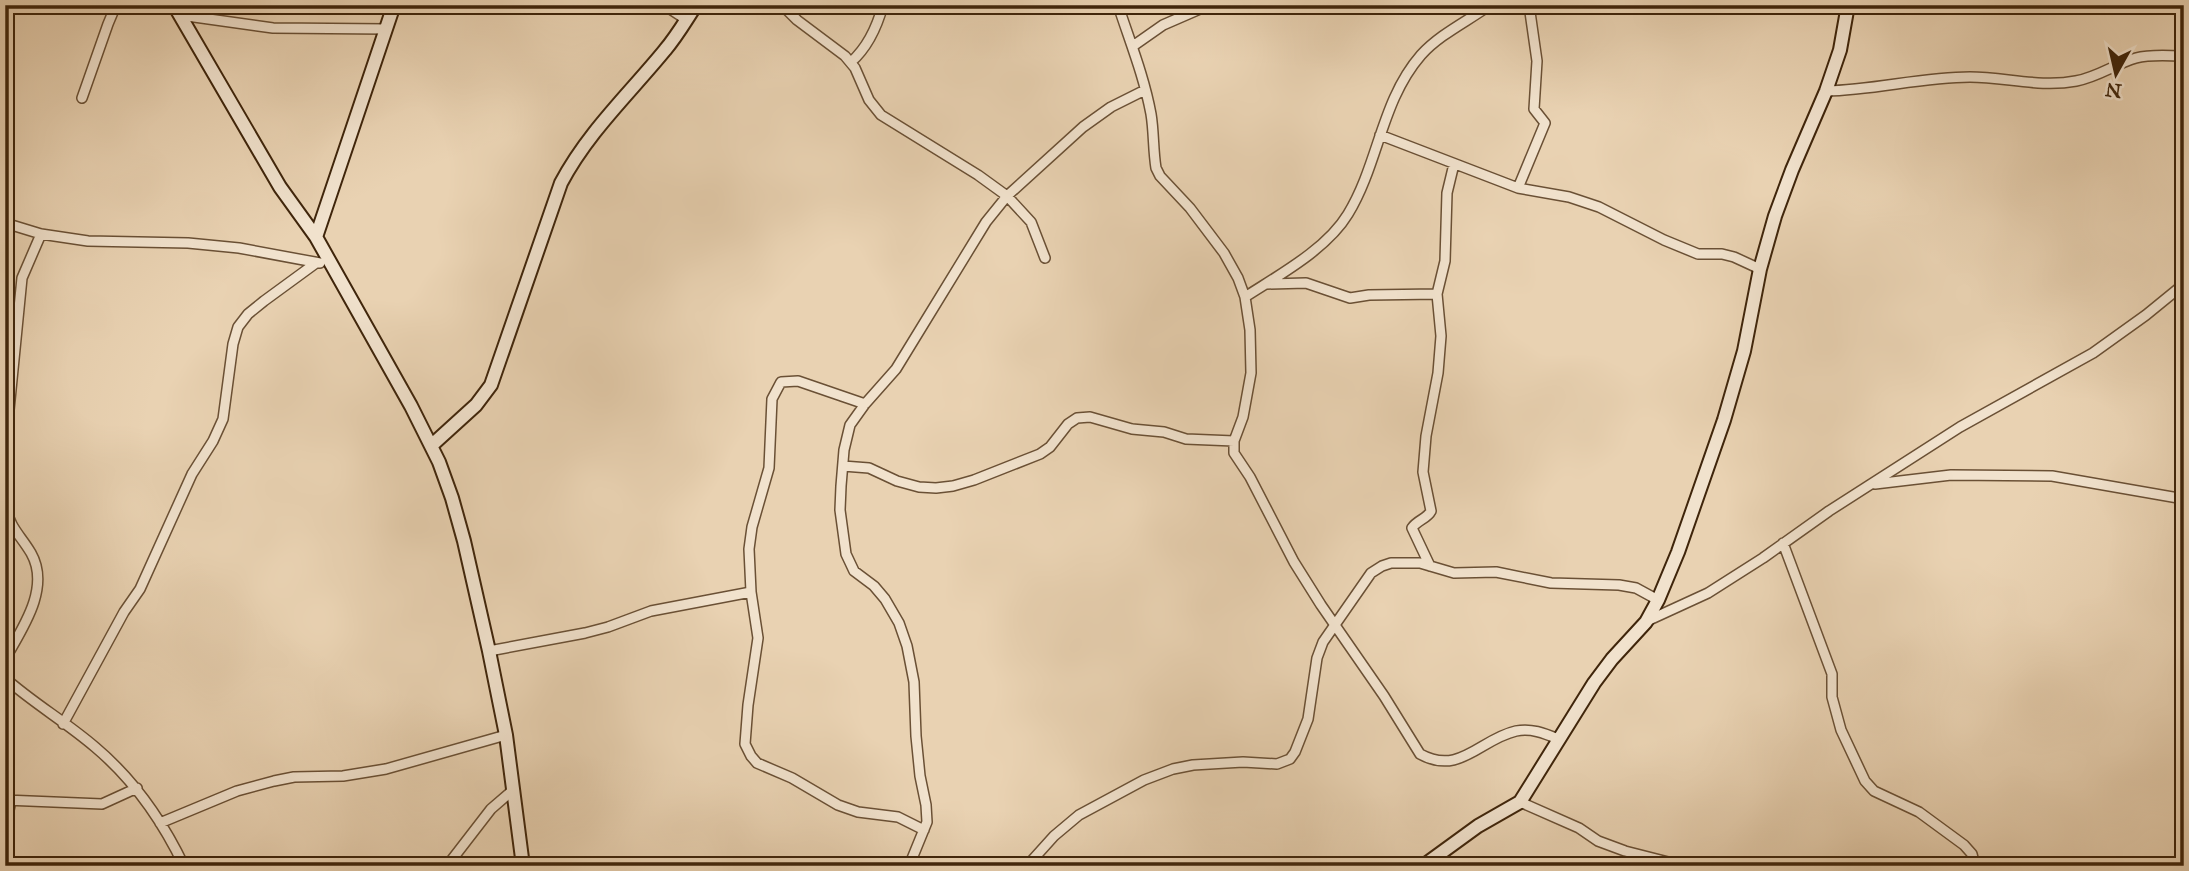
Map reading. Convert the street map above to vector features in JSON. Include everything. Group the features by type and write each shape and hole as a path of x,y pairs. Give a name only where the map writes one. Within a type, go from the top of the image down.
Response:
{"street":[{"path":"82,98 116,5"},
{"path":"316,237 394,5"},
{"path":"664,5 687,20"},
{"path":"432,444 476,405 491,386 561,183 572,163 603,119 667,49 696,5"},
{"path":"782,5 851,62 869,100 881,115 1007,196 1031,222 1045,258"},
{"path":"851,62 869,41 883,5"},
{"path":"1118,5 1146,90 1155,160 1160,176 1190,208 1224,253 1245,297 1250,330 1251,373 1243,417 1234,441 1234,453 1250,477 1294,562 1420,754 1429,759 1443,761 1465,757 1503,735 1517,731 1532,730 1558,739"},
{"path":"1133,46 1163,25 1209,5"},
{"path":"1245,297 1301,260 1330,237 1348,216 1362,187 1388,110 1402,82 1421,55 1437,40 1490,5"},
{"path":"1518,188 1545,123 1534,108 1537,61 1530,5"},
{"path":"1423,866 1478,826 1520,802 1558,739 1612,659 1646,622 1658,600 1678,552 1724,421 1744,351 1760,269 1775,216 1826,91 1840,50 1848,5"},
{"path":"177,10 272,28 386,29"},
{"path":"177,10 280,187 316,237 322,261 432,444 452,498 489,651 506,735 523,866"},
{"path":"1826,91 1859,90 1959,77 2052,83 2076,81 2137,57 2184,56"},
{"path":"909,866 927,822 920,776 914,682 899,623 885,598 854,571 842,537 840,510 844,450 850,425 901,361 986,222 1007,196 1083,127 1111,107 1146,90"},
{"path":"1380,135 1518,188 1585,201 1698,254 1722,254 1760,269"},
{"path":"1430,566 1412,528 1432,511 1423,472 1426,436 1438,373 1441,336 1437,294 1445,261 1447,193 1454,163"},
{"path":"5,223 41,234 88,241 188,243 272,252 322,261"},
{"path":"5,473 22,278 41,234"},
{"path":"63,724 124,612 140,589 192,474 223,419 233,344 238,327 248,314 264,301 322,261"},
{"path":"1265,284 1306,283 1350,298 1369,295 1437,294"},
{"path":"1646,622 1707,593 1960,427 2093,353 2184,284"},
{"path":"865,404 798,381 781,382 776,389 770,414 769,468 752,527 749,549 751,592 758,638 745,744 757,763 792,778 838,805 858,812 898,817 912,822 924,831"},
{"path":"843,466 869,468 897,481 919,487 953,486 1040,454 1050,447 1068,424 1077,418 1090,417 1132,429 1164,432 1186,439 1234,441"},
{"path":"1870,484 1951,475 2052,476 2184,499"},
{"path":"5,505 9,522 37,566 37,587 35,602 5,659"},
{"path":"1783,543 1832,674 1832,697 1841,730 1865,781 1874,791 1919,811 1964,845 1972,854 1975,866"},
{"path":"1027,866 1054,836 1079,815 1144,780 1193,765 1243,762 1278,764 1290,759 1308,719 1317,658 1324,642 1371,573 1382,566 1391,563 1420,563 1454,573 1496,572 1551,583 1619,585 1636,588 1658,600"},
{"path":"489,651 586,633 651,611 751,592"},
{"path":"5,678 92,744 138,788 184,866"},
{"path":"160,823 237,791 274,781 294,777 343,776 386,769 506,735"},
{"path":"5,830 8,800 102,804 138,788"},
{"path":"447,866 491,808 513,790"},
{"path":"1520,802 1579,828 1598,841 1684,866"}]}
